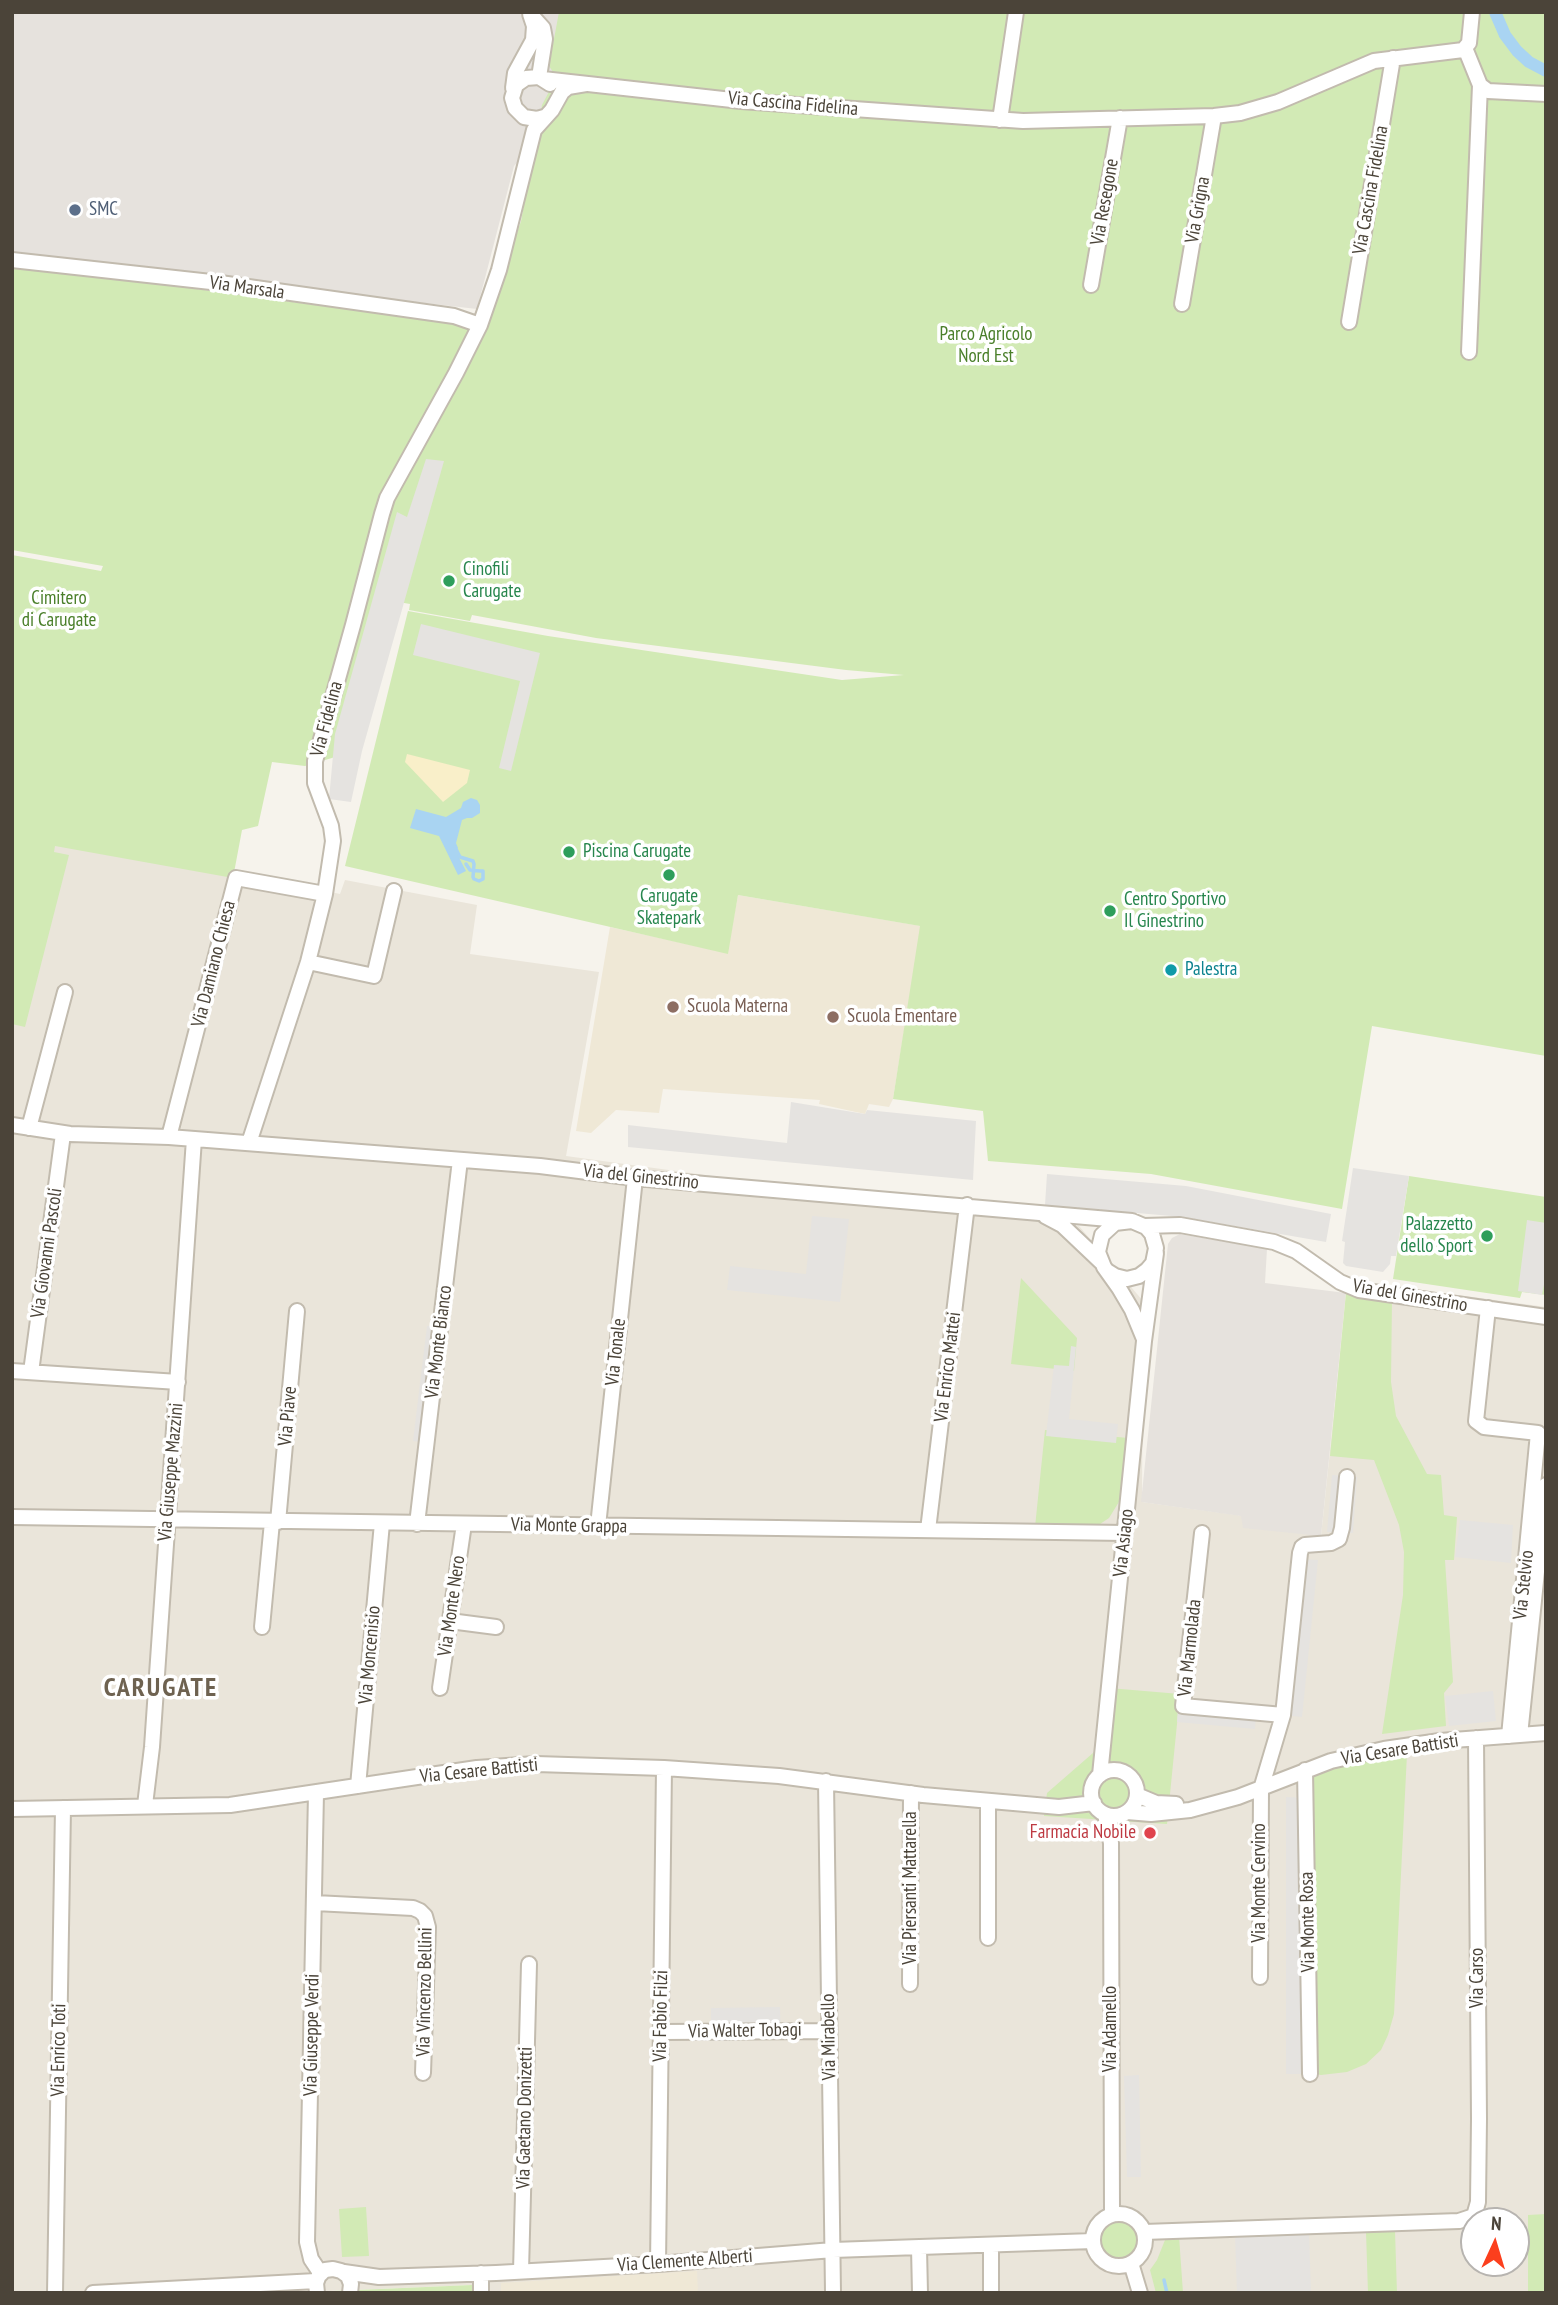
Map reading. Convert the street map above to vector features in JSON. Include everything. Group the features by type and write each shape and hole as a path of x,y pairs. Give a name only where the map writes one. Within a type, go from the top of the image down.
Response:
{"street":[{"path":"1000,120 1016,12"},
{"path":"1472,12 1469,40 1465,48 1480,85 1488,91 1546,94"},
{"path":"528,13 543,28 545,39 541,78"},
{"path":"512,98 516,73 533,40 534,26 528,13"},
{"name":"Via Cascina Fidelina","path":"541,78 741,101 1000,120 1214,116 1240,113 1278,102 1374,61 1465,48"},
{"name":"Via Cascina Fidelina","path":"1349,322 1393,58"},
{"path":"512,98 516,85 533,76 541,78 552,87 554,105"},
{"path":"554,105 568,87 586,84"},
{"path":"1469,352 1477,99 1480,85"},
{"name":"Via Fidelina","path":"512,98 518,113 526,161"},
{"name":"Via Fidelina","path":"249,1143 308,962 325,894 333,841 331,825 315,783 315,761 382,514 387,498 480,325 499,270 534,130 554,105"},
{"path":"518,113 530,119 544,117"},
{"name":"Via Grigna","path":"1182,304 1214,116"},
{"name":"Via Resegone","path":"1091,285 1120,118"},
{"name":"Via Marsala","path":"12,260 220,284 454,316 480,325"},
{"name":"Via Damiano Chiesa","path":"169,1137 236,878 325,894"},
{"path":"308,962 374,976 394,891"},
{"path":"29,1128 65,992"},
{"path":"12,1125 63,1133 249,1143"},
{"name":"Via Giovanni Pascoli","path":"31,1372 63,1133"},
{"name":"Via Giuseppe Mazzini","path":"145,1805 152,1747 194,1139"},
{"name":"Via del Ginestrino","path":"249,1143 540,1166 635,1178 967,1205 1148,1227 1176,1225 1199,1228 1283,1244 1311,1260 1340,1282 1359,1290 1546,1317"},
{"name":"Via Monte Bianco","path":"417,1524 460,1160"},
{"name":"Via Tonale","path":"598,1526 635,1178"},
{"name":"Via Enrico Mattei","path":"928,1530 967,1205"},
{"name":"Via del Ginestrino","path":"1034,1212 1062,1225 1104,1266"},
{"path":"1148,1227 1120,1221 1105,1230 1098,1246 1104,1266 1121,1278 1136,1277 1153,1263 1156,1253"},
{"name":"Via Asiago","path":"1100,1775 1144,1341 1156,1253 1148,1227"},
{"name":"Via Asiago","path":"1104,1266 1127,1300 1144,1341"},
{"name":"Via Stelvio","path":"1488,1308 1476,1421 1484,1427 1542,1432 1514,1735"},
{"name":"Via Piave","path":"262,1627 297,1311"},
{"path":"12,1371 178,1382"},
{"path":"1261,1789 1283,1715 1300,1550 1308,1544 1331,1543 1339,1539 1347,1477"},
{"name":"Via Stelvio","path":"1514,1735 1546,1485"},
{"name":"Via Monte Grappa","path":"12,1517 1125,1533"},
{"name":"Via Moncenisio","path":"358,1786 382,1523"},
{"name":"Via Monte Nero","path":"440,1688 464,1524"},
{"name":"Via Marmolada","path":"1202,1533 1184,1706 1283,1715"},
{"path":"450,1621 496,1627"},
{"name":"Via Cesare Battisti","path":"1117,1814 1190,1810 1261,1789 1337,1759 1370,1751 1421,1743 1546,1733"},
{"name":"Via Carso","path":"1144,2232 1459,2221 1474,2216 1478,2202 1479,2119 1476,1738"},
{"path":"1104,1746 1119,1770"},
{"name":"Via Cesare Battisti","path":"12,1809 230,1805 512,1765 664,1768 826,1781 988,1802 1059,1807 1094,1803"},
{"name":"Via Fabio Filzi","path":"658,2264 664,1768"},
{"path":"1119,1770 1133,1779 1137,1795 1134,1805 1117,1814 1094,1803 1092,1788 1100,1775 1119,1770"},
{"name":"Via Monte Rosa","path":"1305,1770 1310,2074"},
{"name":"Via Mirabello","path":"826,1781 833,2293"},
{"name":"Via Monte Cervino","path":"1260,1977 1261,1789"},
{"name":"Via Giuseppe Verdi","path":"316,1793 307,2242 317,2286"},
{"name":"Via Piersanti Mattarella","path":"910,1984 911,1793"},
{"name":"Via Cesare Battisti","path":"1137,1795 1161,1804 1219,1802"},
{"path":"988,1802 988,1938"},
{"name":"Via Enrico Toti","path":"55,2293 63,1808"},
{"name":"Via Adamello","path":"1112,2215 1111,1843 1117,1814"},
{"name":"Via Vincenzo Bellini","path":"315,1903 410,1908 423,1913 428,1927 423,2073"},
{"name":"Via Gaetano Donizetti","path":"521,2271 529,1964"},
{"name":"Via Walter Tobagi","path":"661,2032 829,2031"},
{"path":"1112,2215 1130,2217 1137,2221 1144,2232 1144,2250 1140,2257 1132,2263 1119,2266 1106,2263 1097,2253 1093,2241 1099,2224 1112,2215"},
{"name":"Via Clemente Alberti","path":"317,2286 334,2269 379,2277 658,2264 833,2250 1093,2241"},
{"path":"991,2245 991,2293"},
{"path":"919,2248 920,2293"},
{"path":"1132,2263 1140,2293"},
{"path":"344,2272 350,2281 350,2292"},
{"path":"481,2273 481,2293"},
{"name":"Via Clemente Alberti","path":"350,2292 379,2277"},
{"path":"93,2293 317,2286"}],"shaded area":[{"path":"12,12 607,12 598,78 514,166 477,309 12,256"},
{"path":"426,459 444,461 362,751 351,802 329,799 335,734 397,512 407,517"},
{"path":"421,624 540,653 511,771 499,768 520,681 413,655"},
{"path":"12,832 242,873 340,894 345,880 477,905 470,954 599,972 566,1156 1079,1226 1143,1301 1142,1502 1244,1516 1321,1536 1348,1280 1546,1307 1546,2224 1533,2293 472,2293 472,2285 283,2293 12,2293"},
{"path":"738,895 921,926 893,1099 889,1107 869,1104 865,1114 819,1104 820,1100 663,1089 659,1113 616,1110 591,1133 576,1131 610,927 727,953"},
{"path":"791,1102 865,1114 867,1110 976,1121 973,1180 628,1147 628,1125 787,1143"},
{"path":"1353,1168 1409,1176 1396,1256 1391,1256 1390,1264 1383,1272 1346,1266 1343,1263 1345,1242 1342,1241"},
{"path":"1047,1174 1186,1186 1331,1214 1326,1242 1183,1217 1045,1205"},
{"path":"812,1216 849,1219 840,1302 727,1290 730,1266 806,1274"},
{"path":"1527,1220 1546,1223 1546,1274 1542,1295 1518,1291"},
{"path":"1180,1234 1267,1249 1265,1283 1346,1293 1321,1536 1243,1528 1241,1516 1141,1502 1168,1244"},
{"path":"427,1326 434,1326 420,1442 413,1441"},
{"path":"1071,1346 1076,1347 1069,1419 1118,1424 1116,1443 1046,1436 1054,1365 1069,1366"},
{"path":"1332,1475 1357,1477 1353,1533 1327,1532"},
{"path":"1460,1520 1513,1525 1511,1563 1455,1557"},
{"path":"1299,1559 1318,1560 1302,1717 1283,1715"},
{"path":"1493,1691 1496,1721 1449,1726 1445,1696"},
{"path":"1178,1706 1256,1713 1255,1729 1177,1722"},
{"path":"1286,1797 1306,1798 1310,2074 1286,2074"},
{"path":"780,2007 781,2039 711,2041 711,2008"},
{"path":"1139,2075 1141,2177 1127,2177 1124,2076"},
{"path":"1309,2233 1311,2293 1237,2293 1235,2235"},
{"path":"697,2271 698,2293 501,2293 501,2283"}],"green space":[{"name":"Parco Agricolo Nord Est","path":"559,12 1546,12 1546,1056 1372,1026 1342,1209 1151,1174 988,1161 983,1111 893,1099 920,926 738,895 728,954 345,866 408,611 548,636 842,680 904,675 596,638 472,615 470,621 409,610 410,604 387,600 342,755 305,766 272,762 258,826 242,830 233,878 55,846 54,852 69,855 25,1027 12,1024 12,555 101,571 103,566 12,550 12,264 485,328 521,221 542,105 553,84 553,72 549,66"},
{"path":"1409,1176 1546,1197 1546,1295 1522,1292 1520,1298 1393,1279"},
{"path":"1021,1278 1077,1338 1074,1371 1011,1364"},
{"path":"1346,1293 1392,1299 1391,1382 1396,1416 1427,1474 1441,1475 1444,1515 1457,1517 1454,1560 1445,1560 1453,1682 1444,1693 1446,1726 1382,1734 1403,1595 1404,1552 1399,1525 1374,1460 1330,1456"},
{"path":"1045,1430 1128,1438 1122,1497 1109,1518 1100,1524 1035,1527"},
{"path":"1109,1688 1180,1694 1167,1824 1118,1821 1111,1842 1107,1820 1044,1816 1047,1793 1093,1753 1104,1737"},
{"path":"1407,1754 1394,2014 1388,2035 1381,2050 1366,2064 1347,2072 1321,2075 1310,2073 1310,1774 1344,1764"},
{"path":"366,2207 369,2256 342,2257 339,2209"},
{"path":"1546,2214 1546,2293 1528,2293 1530,2215"},
{"path":"1119,2222 1131,2228 1137,2240 1131,2252 1119,2258 1107,2252 1101,2240 1107,2228"},
{"path":"1395,2231 1397,2293 1368,2293 1366,2232"},
{"path":"1179,2236 1183,2293 1156,2293 1150,2270 1165,2240"},
{"path":"472,2285 472,2293 310,2293 310,2292"}],"sand":[{"path":"407,754 470,770 467,783 443,802 405,762"}],"water":[{"path":"471,798 477,800 480,805 480,813 462,820 456,843 458,848 455,850 466,871 458,875 439,836 410,828 416,809 446,817"}],"waterway":[{"path":"1495,12 1505,35 1517,51 1529,62 1546,71"},
{"path":"455,847 460,857 473,861 474,864 473,877 474,879 483,879 483,871 480,871 470,870 466,864"},
{"path":"1164,2280 1167,2293"}],"place":[{"name":"SMC","path":"75,210"},
{"name":"Cinofili Carugate","path":"449,581"},
{"name":"Piscina Carugate","path":"569,852"},
{"name":"Carugate Skatepark","path":"669,875"},
{"name":"Centro Sportivo Il Ginestrino","path":"1110,911"},
{"name":"Palestra","path":"1171,970"},
{"name":"Scuola Materna","path":"673,1007"},
{"name":"Scuola Ementare","path":"833,1017"},
{"name":"Palazzetto dello Sport","path":"1487,1236"},
{"name":"Farmacia Nobile","path":"1150,1833"}],"district":[{"name":"CARUGATE","path":"161,1689"}],"park label":[{"name":"Cimitero di Carugate","path":"59,610"}]}
